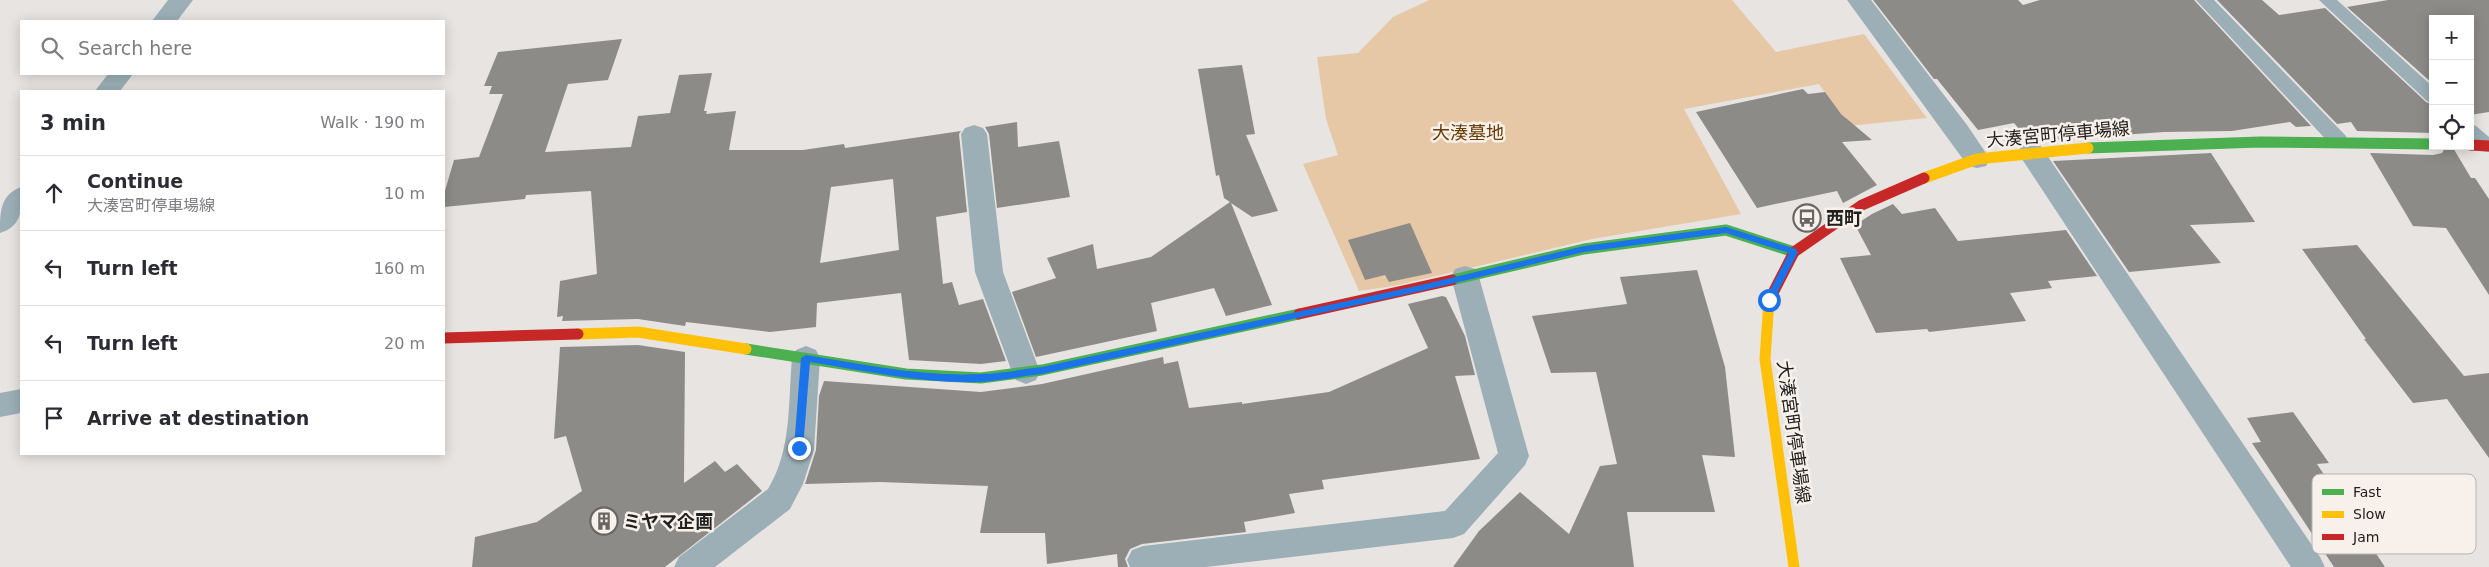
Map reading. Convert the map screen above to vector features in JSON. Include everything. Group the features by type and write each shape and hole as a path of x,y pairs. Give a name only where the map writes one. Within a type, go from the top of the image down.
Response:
{"street":[{"path":"165,20 182,0"},
{"path":"1859,0 1958,131 1976,159"},
{"path":"108,90 121,75"},
{"path":"974,134 989,272 1026,372"},
{"name":"大湊宮町停車場線","path":"1794,567 1765,358 1769,300 1794,252 1862,205 1910,183 1976,159 2031,152 2164,143 2291,140 2429,144"},
{"path":"2031,152 2309,567"},
{"path":"0,223 20,198"},
{"path":"445,338 638,332 906,374 981,378 1026,372 1465,277 1584,249 1726,230 1794,252"},
{"path":"1143,560 1453,524 1514,456 1465,277"},
{"path":"690,567 779,499 788,486 795,470 799,448 806,358"},
{"path":"0,405 20,401"}],"lane":[{"path":"2204,0 2339,141"},
{"path":"2327,0 2429,92"},
{"path":"2474,136 2482,146"}],"green space":[{"name":"大湊墓地","path":"1429,0 1732,0 1776,52 1864,34 1927,118 1848,126 1819,84 1684,109 1741,214 1592,239 1394,286 1359,291 1303,164 1338,155 1326,119 1317,57 1358,53 1393,17"}],"building":[{"path":"1873,0 2018,0 2023,5 2040,0 2194,0 2311,126 2296,127 2290,122 2232,131 2164,132 2036,141 2031,134 2024,135 2014,123 1978,130 1937,79 1934,79"},
{"path":"2217,0 2262,0 2279,15 2325,8 2429,103 2429,133 2357,131 2351,122 2337,124"},
{"path":"2388,0 2489,0 2489,112 2474,114 2474,15 2429,15 2429,80 2347,7"},
{"path":"622,39 608,80 568,84 545,152 631,147 638,116 670,113 679,75 712,73 704,111 707,111 706,114 736,111 729,150 803,150 844,144 845,148 961,131 959,134 967,212 936,217 943,284 952,282 959,305 983,299 1006,361 981,364 909,360 901,293 817,303 816,327 770,332 686,322 685,326 638,319 562,321 563,316 557,317 560,281 597,274 591,191 526,195 525,199 445,207 445,191 454,160 479,157 503,94 489,94 492,86 484,86 498,52","holes":["893,179 899,250 820,263 831,187"]},
{"path":"1242,65 1255,134 1246,135 1278,211 1252,217 1231,203 1272,305 1226,316 1214,288 1151,303 1157,331 1036,357 1012,292 1056,278 1047,258 1093,244 1097,269 1151,257 1230,202 1224,198 1219,175 1216,176 1198,69"},
{"path":"1803,89 1808,94 1825,92 1841,114 1872,140 1842,142 1877,185 1843,203 1837,191 1757,208 1696,112"},
{"path":"1017,122 1018,147 1059,141 1070,197 997,208 989,134 985,127"},
{"path":"2444,150 2454,150 2471,178 2475,178 2489,199 2489,295 2446,228 2413,226 2370,153 2433,155 2442,153"},
{"path":"2211,153 2255,222 2190,225 2221,263 2129,272 2053,161"},
{"path":"1893,204 1902,214 1935,208 1958,241 2066,230 2097,276 2048,281 2052,288 2010,293 2026,321 1929,332 1927,329 1876,333 1840,258 1871,255 1855,225"},
{"path":"1410,223 1432,273 1389,282 1385,275 1365,280 1348,240"},
{"path":"2357,245 2464,376 2489,373 2489,458 2447,399 2413,403 2364,339 2366,339 2302,249"},
{"path":"1697,270 1725,367 1735,457 1702,455 1715,512 1627,512 1634,567 1453,567 1479,531 1520,492 1569,534 1600,466 1617,464 1596,372 1551,373 1532,316 1627,304 1620,277"},
{"path":"1442,296 1446,297 1465,336 1475,375 1455,376 1480,459 1322,480 1324,489 1289,494 1295,513 1244,522 1246,532 1142,544 1130,549 1125,559 1128,567 1118,567 1117,554 1047,564 1045,533 980,533 988,486 880,482 805,484 816,450 819,396 824,381 981,392 1042,384 1163,357 1164,364 1178,361 1189,408 1242,402 1242,404 1329,392 1428,348 1408,304"},
{"path":"638,345 685,352 684,483 715,461 725,472 737,464 762,491 665,567 472,567 475,537 537,522 582,491 566,436 554,439 560,347"},
{"path":"2293,412 2329,463 2317,464 2324,474 2312,474 2312,534 2252,443 2261,442 2247,418"},
{"path":"2325,554 2376,554 2385,567 2334,567"}],"traffic: fast":[{"path":"2088,148 2260,142 2429,144"},
{"path":"1452,280 1584,249 1726,230 1794,252"},
{"path":"746,349 906,374 981,378 1042,370 1299,314"}],"traffic: slow":[{"path":"1924,178 1977,159 2088,148"},
{"path":"1774,291 1769,300 1765,359 1794,567"},
{"path":"578,334 638,332 746,349"}],"traffic: jam":[{"path":"2474,145 2489,146"},
{"path":"1774,291 1794,252 1862,205 1924,178"},
{"path":"1299,314 1452,280"},
{"path":"445,338 578,334"}],"place":[{"name":"西町","path":"1807,218"},
{"name":"ミヤマ企画","path":"604,521"}],"route":[{"path":"799,448 806,358 906,374 945,377 981,378 1042,370 1421,288 1584,249 1726,230 1794,252 1769,300"}]}
